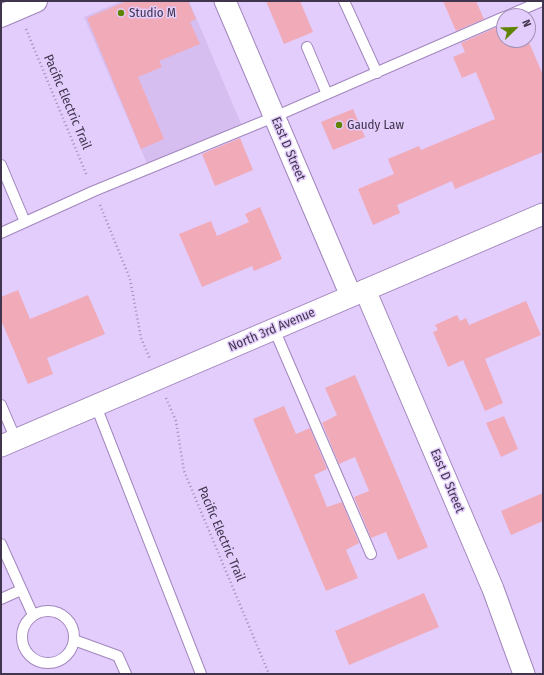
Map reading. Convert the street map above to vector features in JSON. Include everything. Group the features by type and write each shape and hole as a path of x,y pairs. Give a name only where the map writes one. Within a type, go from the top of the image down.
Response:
{"street":[{"path":"1,16 36,1"},
{"name":"East D Street","path":"225,1 274,117 358,293 493,588 524,674"},
{"name":"North 3rd Avenue","path":"9,443 543,214"}],"lane":[{"path":"344,1 377,73"},
{"path":"526,8 542,1"},
{"path":"1,233 94,191 274,117 496,21"},
{"path":"307,47 327,94"},
{"path":"1,165 5,184 25,222"},
{"path":"274,329 371,554"},
{"path":"1,405 9,443"},
{"path":"96,406 201,674"},
{"path":"1,544 33,615"},
{"path":"1,599 22,590"},
{"path":"49,611 65,617 70,624 74,632 74,640 71,649 66,656 59,661 50,663 34,659 23,646 23,629 26,621 33,615 40,612 49,611"},
{"path":"74,640 118,656 126,674"}],"path":[{"name":"Pacific Electric Trail","path":"28,33 89,179"},
{"path":"100,204 130,279 141,338 147,353"},
{"name":"Pacific Electric Trail","path":"166,399 176,421 184,471 269,674"}],"shaded area":[{"path":"122,1 189,1 242,126 148,166 84,17"}],"building":[{"path":"127,1 188,1 196,19 190,22 200,44 159,61 162,67 138,77 164,139 141,149 87,18"},
{"path":"266,1 300,1 313,32 284,44"},
{"path":"443,1 476,1 484,19 456,31"},
{"path":"496,28 496,48 531,48 543,75 543,152 455,189 452,181 397,205 400,213 373,225 358,189 394,174 388,159 419,146 421,150 495,119 476,72 462,78 453,57 465,52 461,43"},
{"path":"353,109 365,137 333,150 321,122"},
{"path":"240,138 253,170 215,186 202,154"},
{"path":"260,207 282,259 254,271 252,266 202,287 179,234 211,221 217,236 249,222 245,214"},
{"path":"18,290 30,319 88,295 105,334 47,358 53,374 28,384 1,320 1,297"},
{"path":"526,301 541,335 485,359 503,403 485,411 463,360 448,367 433,332 438,330 435,325 457,315 460,321 466,318 469,325"},
{"path":"355,375 428,547 398,560 386,532 371,538 354,497 369,491 355,457 339,464 322,423 337,415 325,388"},
{"path":"284,406 296,434 310,428 327,469 314,475 327,507 342,502 359,543 346,550 358,578 326,591 253,419"},
{"path":"504,416 518,449 501,457 486,423"},
{"path":"543,493 543,521 511,535 501,511"},
{"path":"424,593 439,627 349,665 335,631"}],"place":[{"name":"Studio M","path":"121,13"},
{"name":"Gaudy Law","path":"339,125"}]}
